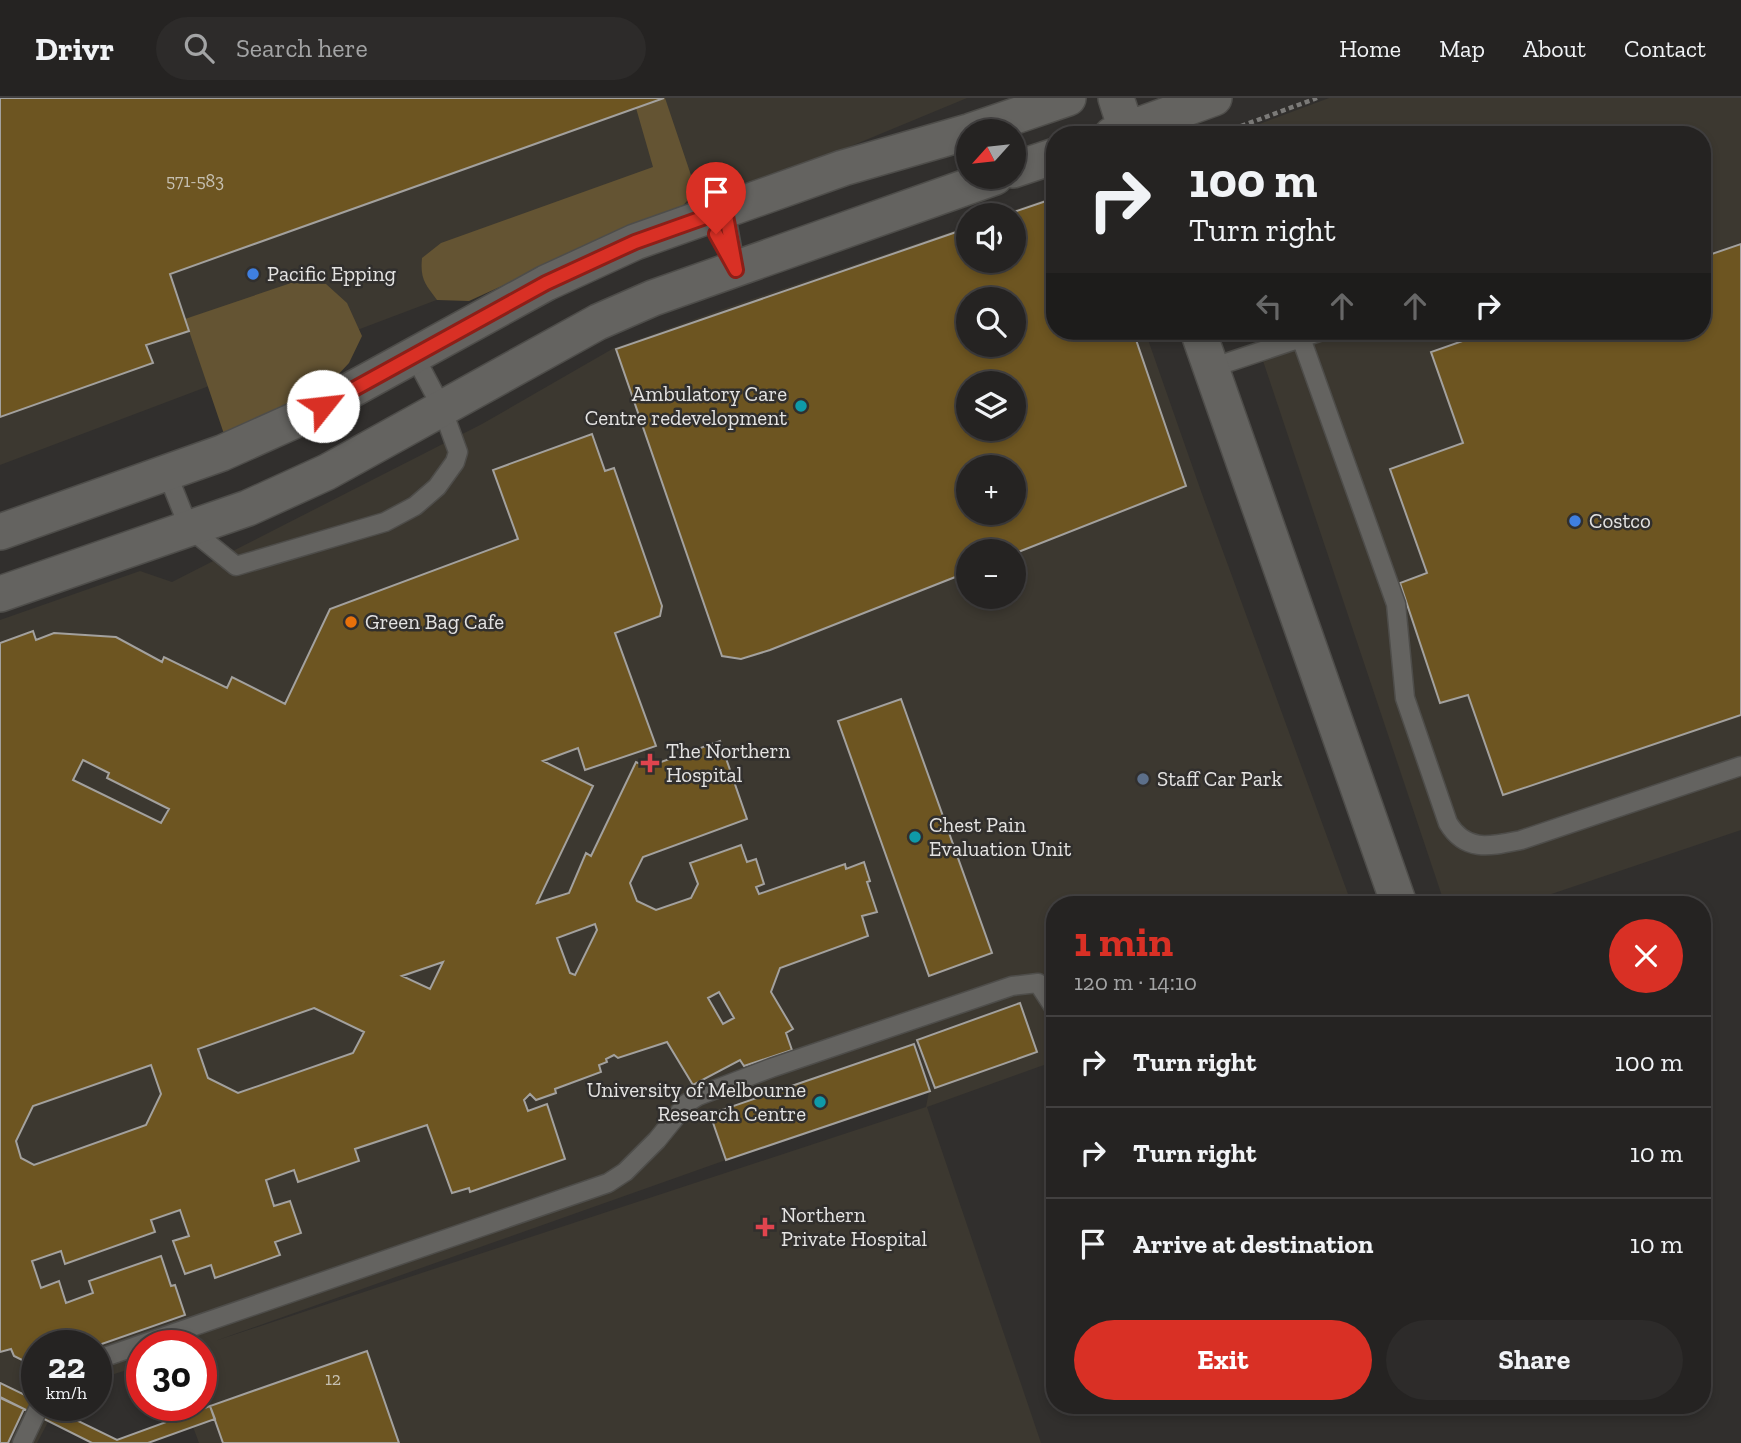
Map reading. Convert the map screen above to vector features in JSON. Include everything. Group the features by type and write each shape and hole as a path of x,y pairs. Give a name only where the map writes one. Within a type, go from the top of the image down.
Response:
{"street":[{"path":"1007,119 1068,98"},
{"path":"1120,124 1214,98"},
{"path":"0,532 222,453 300,418 546,283 600,257 843,168 956,136"},
{"path":"1026,166 1046,159"},
{"path":"0,594 248,508 327,471 598,322 653,298 962,189"},
{"path":"1201,340 1396,896"}],"lane":[{"path":"715,213 736,270"},
{"path":"1211,368 1295,340"},
{"path":"1302,340 1396,604 1405,698 1448,823 1461,840 1475,845 1495,845 1521,840 1741,766"},
{"path":"167,473 188,528 236,566 385,522 415,506 437,487 456,462 458,452 442,408 414,355"},
{"path":"112,1354 608,1183 625,1172 657,1140 687,1103 698,1096 771,1068 1012,986 1038,983 1046,995"},
{"path":"22,1443 32,1421"}],"path":[{"path":"1241,126 1317,98"}],"shaded area":[{"name":"Pacific Epping","path":"0,98 967,98 844,149 0,465"},
{"path":"665,98 696,190 681,208 628,228 469,301 437,300 424,281 422,258 441,243 653,167 636,108"},
{"path":"1329,98 1741,98 1741,830 1546,896 1442,896 1256,340 1711,340 1711,126 1254,126"},
{"name":"The Northern Hospital","path":"1046,199 1046,340 1148,340 1349,896 1046,896 1046,1064 927,1107 1041,1443 199,1443 191,1421 217,1421 217,1340 926,1107 929,1091 217,1340 217,1330 126,1330 126,1370 112,1375 112,1330 21,1330 21,1421 49,1421 37,1443 0,1443 0,620 140,571 172,582 482,424 614,348 956,230 956,273 1026,273 1026,206"},
{"path":"291,283 326,284 347,303 362,336 349,363 320,394 224,434 185,319"}],"building":[{"path":"0,98 664,98 170,274 189,331 146,345 153,363 0,417"},
{"name":"Ambulatory Care Centre redevelopment","path":"1046,201 1046,340 1136,340 1186,486 1026,549 1026,539 956,539 956,577 770,650 741,659 722,656 616,349 956,232 956,273 1026,273 1026,208"},
{"name":"Costco","path":"1741,244 1741,715 1503,795 1468,695 1440,703 1400,583 1427,573 1390,469 1463,443 1431,352 1465,340 1711,340 1711,254"},
{"path":"592,434 605,471 614,468 662,606 660,616 615,633 656,746 585,770 578,748 543,761 593,786 537,903 569,893 586,853 591,856 636,762 647,767 720,741 747,819 643,857 630,883 637,901 656,910 691,898 698,884 690,863 741,845 747,862 756,859 764,884 756,887 759,894 845,864 846,869 864,862 870,881 867,882 877,912 862,916 868,936 780,968 771,992 793,1029 786,1033 792,1050 744,1066 740,1060 693,1085 667,1042 618,1058 614,1055 599,1065 601,1072 555,1089 556,1093 536,1100 530,1094 524,1100 528,1111 547,1104 565,1159 470,1192 469,1188 452,1193 427,1125 355,1149 359,1161 298,1182 294,1170 266,1180 274,1206 290,1201 301,1233 275,1242 280,1255 215,1278 211,1265 185,1274 173,1241 189,1236 180,1210 151,1220 155,1232 65,1264 61,1251 32,1261 41,1288 59,1281 66,1303 93,1293 89,1281 161,1256 185,1315 142,1330 126,1330 126,1336 112,1340 112,1330 21,1330 21,1360 14,1356 11,1349 0,1352 0,643 33,631 36,640 54,633 116,637 162,662 164,657 227,688 232,677 285,704 330,609 518,539 493,470","holes":["83,760 109,773 107,778 169,809 161,823 73,780","595,924 597,930 575,975 570,973 557,938","443,962 430,989 402,976","719,992 734,1018 723,1024 708,998","314,1008 364,1032 353,1053 238,1093 208,1078 198,1049","151,1065 161,1094 146,1125 34,1165 21,1158 16,1141 33,1106"]},
{"name":"Chest Pain Evaluation Unit","path":"901,699 992,953 929,976 838,721"},
{"path":"1020,1003 1037,1052 935,1088 917,1040"},
{"name":"University of Melbourne Research Centre","path":"914,1044 930,1091 726,1160 710,1114"},
{"path":"367,1351 399,1443 223,1443 215,1421 217,1404"},
{"path":"0,1383 21,1393 21,1408 0,1397"},
{"path":"0,1398 21,1408 21,1415 8,1443 0,1443"},
{"path":"48,1421 78,1421 117,1440 169,1421 209,1421 148,1443 92,1443"}],"place":[{"name":"Pacific Epping","path":"253,274"},
{"name":"Ambulatory Care Centre redevelopment","path":"801,406"},
{"name":"Costco","path":"1575,521"},
{"name":"Green Bag Cafe","path":"351,622"},
{"name":"The Northern Hospital","path":"650,763"},
{"name":"Staff Car Park","path":"1143,779"},
{"name":"Chest Pain Evaluation Unit","path":"915,837"},
{"name":"University of Melbourne Research Centre","path":"820,1102"},
{"name":"Northern Private Hospital","path":"765,1227"}],"route":[{"path":"323,406 546,283 635,242 725,210 736,270 716,234"}]}
